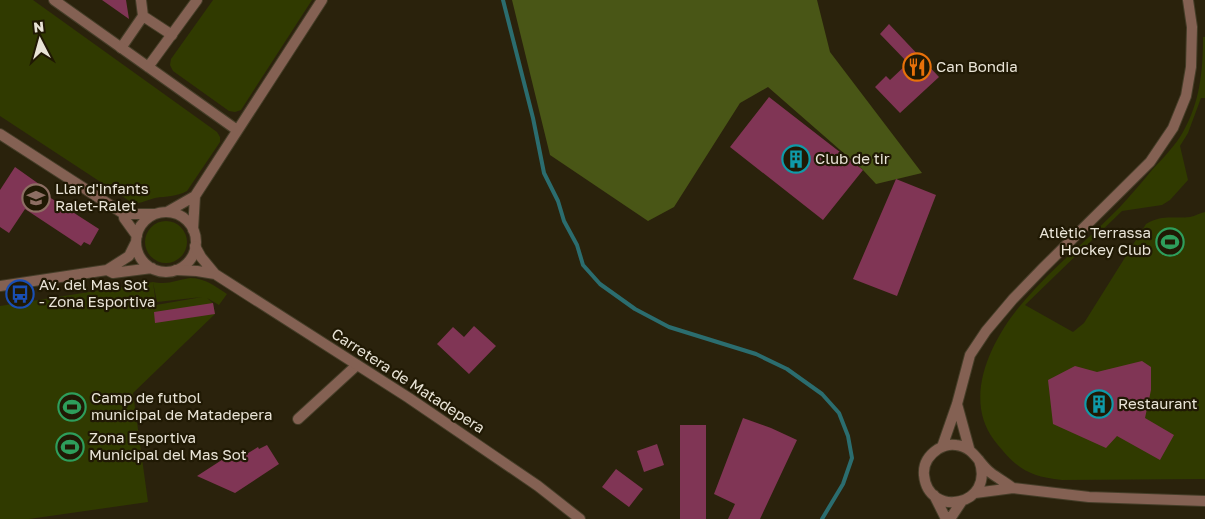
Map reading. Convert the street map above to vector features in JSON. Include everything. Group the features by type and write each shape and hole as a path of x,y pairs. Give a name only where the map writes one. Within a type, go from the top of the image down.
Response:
{"street":[{"path":"54,0 237,130"},
{"path":"121,48 143,16 141,0"},
{"path":"148,68 197,0"},
{"path":"0,134 124,214 167,212 195,196 322,0"},
{"path":"942,447 957,404 970,355 986,331 1043,268 1150,162 1173,128 1186,96 1191,67 1192,27 1188,0"},
{"path":"143,16 172,35"},
{"path":"176,270 189,261 193,254 195,246 195,196"},
{"path":"167,212 186,220 194,231"},
{"path":"124,214 124,218 136,239 140,258 152,268"},
{"path":"0,286 107,270 125,260 132,252 144,222 156,214"},
{"path":"195,246 201,257 215,274"},
{"path":"107,270 113,273 152,268 168,272 176,270 215,274"},
{"name":"Carretera de Matadepera","path":"215,274 357,365 538,486 580,519"},
{"path":"298,419 357,365"},
{"path":"957,404 969,448 990,472 1014,488"},
{"path":"969,448 952,445 942,447 933,453 926,462 925,482 948,519 962,501 975,493 979,488 983,476 979,460"},
{"path":"975,493 1014,488 1040,493 1088,497 1205,501"},
{"path":"933,494 939,499 949,502 962,501"}],"green space":[{"path":"0,0 33,0 217,132 220,142 187,191 140,203 131,202 0,116"},
{"path":"213,0 312,0 241,110 235,112 229,111 173,71 170,65 171,59"},
{"path":"512,0 817,0 830,52 922,173 876,184 863,170 768,87 740,103 674,207 648,221 550,155"},
{"name":"Atlètic Terrassa Hockey Club","path":"1203,37 1205,37 1205,98 1201,98 1188,133 1180,146 1188,180 1170,200 1162,205 1122,211 1025,305 1073,332 1084,323 1146,224 1158,219 1190,217 1205,212 1205,479 1062,480 1031,473 1009,458 994,440 985,423 981,404 981,386 993,348 1002,330 1025,300 1120,207 1180,137 1189,121 1197,98 1201,74"},
{"path":"166,221 181,227 187,242 181,257 166,263 151,257 145,242 151,227"},
{"name":"Zona Esportiva Municipal del Mas Sot","path":"195,278 210,283 227,294 219,305 207,298 213,303 215,314 133,393 148,502 29,519 0,519 0,306 153,282 168,283","holes":["153,282 157,302 202,297 156,305"]}],"building":[{"path":"102,0 126,0 129,19"},
{"name":"Can Bondia","path":"889,24 939,77 900,113 875,87 886,76 890,80 908,63 880,34"},
{"name":"Club de tir","path":"769,97 863,170 823,220 730,147"},
{"path":"15,167 46,189 43,193 99,229 90,245 84,242 81,246 25,209 9,233 0,227 0,190"},
{"name":"Club de tir","path":"896,179 936,195 897,296 853,279"},
{"path":"213,303 215,314 155,323 154,312"},
{"path":"474,326 496,346 469,374 437,344 453,327 464,337"},
{"name":"Restaurant","path":"1142,361 1151,367 1151,390 1145,418 1174,435 1160,460 1117,436 1106,448 1053,424 1048,380 1075,366 1097,372"},
{"path":"743,418 797,440 760,519 728,519 735,504 714,494"},
{"path":"680,425 706,425 706,519 680,519"},
{"path":"657,444 664,465 644,472 637,451"},
{"path":"267,445 279,464 235,493 197,476 228,456 237,460 258,447 259,449"},
{"path":"616,469 643,489 629,507 602,487"}],"waterway":[{"path":"503,0 533,118 544,173 558,201 564,221 577,245 583,265 600,284 635,309 669,327 756,354 787,369 822,394 839,413 848,436 852,458 843,484 822,519"}],"place":[{"name":"Can Bondia","path":"917,67"},
{"name":"Club de tir","path":"796,159"},
{"name":"Llar d'infants Ralet-Ralet","path":"36,198"},
{"name":"Atlètic Terrassa Hockey Club","path":"1170,242"},
{"name":"Av. del Mas Sot - Zona Esportiva","path":"20,294"},
{"name":"Restaurant","path":"1099,404"},
{"name":"Camp de futbol municipal de Matadepera","path":"72,407"},
{"name":"Zona Esportiva Municipal del Mas Sot","path":"70,447"}]}
